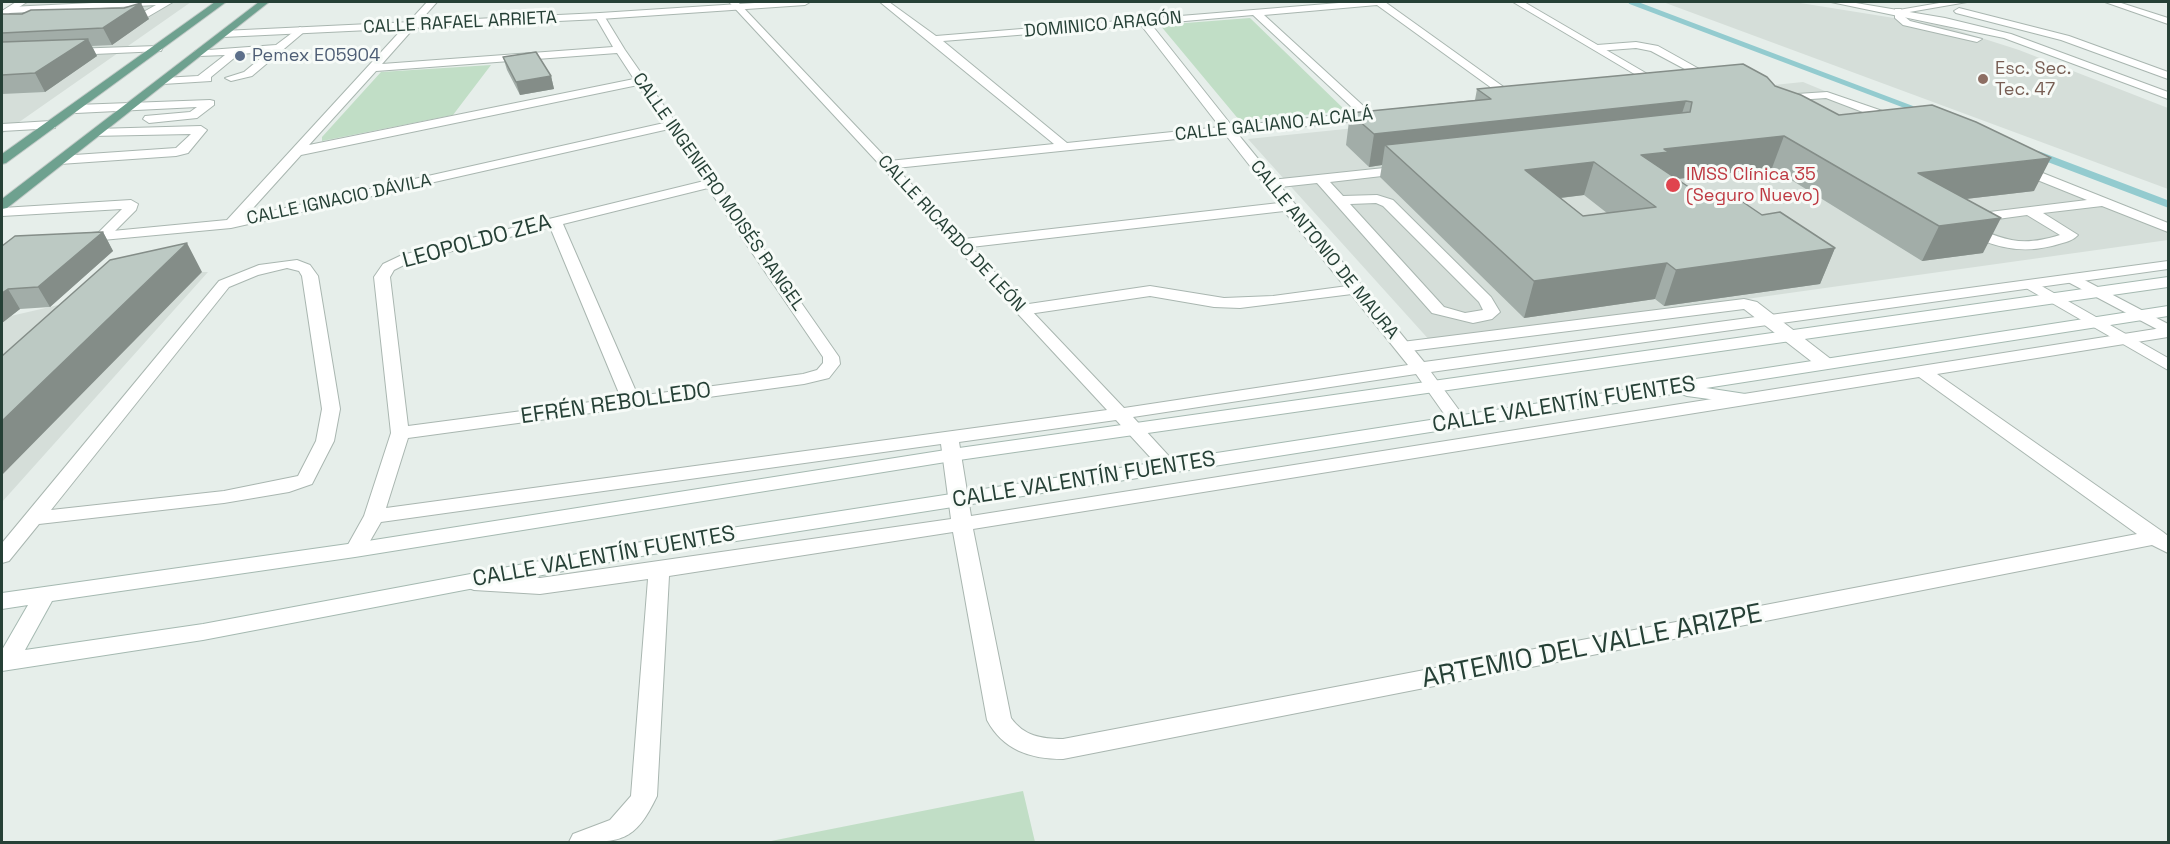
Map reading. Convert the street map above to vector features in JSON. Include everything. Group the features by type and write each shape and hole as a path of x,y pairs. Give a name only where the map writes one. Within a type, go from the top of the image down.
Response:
{"main road":[{"path":"2,160 76,109 221,2"},
{"path":"2,205 264,2"}],"street":[{"path":"5,13 22,2"},
{"path":"5,13 66,4 158,2"},
{"path":"113,20 141,17 168,2"},
{"path":"231,224 432,2"},
{"name":"CALLE RAFAEL ARRIETA","path":"223,34 600,16 735,4 805,2"},
{"path":"884,2 934,39 1065,147"},
{"path":"1379,2 1522,101 1494,103"},
{"name":"DOMINICO ARAGÓN","path":"934,39 1379,2"},
{"path":"1518,2 1670,87 1641,89"},
{"path":"1836,2 1898,11 2007,36 2169,96"},
{"path":"1904,2 1927,5 2045,32 2169,76"},
{"path":"1898,11 1927,5 1962,2"},
{"path":"2110,2 2169,21"},
{"name":"CALLE RICARDO DE LEÓN","path":"735,4 1169,466"},
{"path":"24,21 45,8"},
{"path":"1898,11 1900,18 1907,23 1977,39"},
{"name":"CALLE GALIANO ALCALÁ","path":"885,165 1374,115 1255,12"},
{"name":"CALLE INGENIERO MOISÉS RANGEL","path":"600,16 620,50 831,357 830,369"},
{"name":"CALLE ANTONIO DE MAURA","path":"1144,22 1354,290 1420,368 1458,421"},
{"path":"231,78 248,74 300,30"},
{"path":"1597,48 1636,45 1654,48 1714,81 1711,84 1699,85"},
{"path":"199,53 280,48"},
{"path":"61,52 157,49"},
{"path":"163,81 204,79 237,50"},
{"path":"371,68 620,50"},
{"path":"250,63 262,62"},
{"path":"295,152 641,81"},
{"path":"1765,100 1827,95 1902,123"},
{"path":"76,109 210,102 199,112 189,116 110,122"},
{"path":"1856,117 1880,114"},
{"path":"2,128 51,125"},
{"name":"CALLE IGNACIO DÁVILA","path":"69,239 231,224 672,125"},
{"path":"60,160 176,152 184,150 201,130 95,133"},
{"path":"2010,165 2169,228"},
{"path":"1271,184 1422,168"},
{"path":"1320,179 1438,310 1463,319 1488,315 1492,312 1486,300 1388,203 1362,198 1340,200"},
{"name":"LEOPOLDO ZEA","path":"355,550 374,516 400,433 382,277 384,271 407,258 712,183"},
{"path":"2029,211 2071,235 2024,248 2012,247 1996,243 1961,225 1960,222 2029,211 2103,202"},
{"path":"2,212 131,204 131,207 102,236"},
{"path":"959,244 1288,206"},
{"path":"555,221 632,403"},
{"path":"2,556 224,284 236,277 272,267 292,264 305,268 310,276 331,409 325,441 304,480 289,486 224,497 34,518"},
{"path":"374,516 951,446 1119,414 1420,368 2169,265"},
{"path":"2073,279 2169,331"},
{"name":"CALLE VALENTÍN FUENTES","path":"2,601 355,550 951,446 1135,431 1433,385 1792,337 2169,282"},
{"path":"2031,285 2169,365"},
{"path":"1022,310 1150,291 1171,291 1204,301 1227,303 1354,290"},
{"path":"1402,347 1737,304 1751,305 1826,364"},
{"name":"CALLE VALENTÍN FUENTES","path":"4,661 203,632 647,548 2169,311"},
{"path":"467,581 540,586 660,570 962,524 2169,331"},
{"name":"EFRÉN REBOLLEDO","path":"400,433 804,379 830,369"},
{"path":"1922,371 2162,542"},
{"path":"1668,388 1746,399"},
{"path":"951,446 962,524"},
{"name":"ARTEMIO DEL VALLE ARIZPE","path":"962,524 999,720 1004,729 1027,747 1044,750 1063,749 2162,542"},
{"path":"582,843 608,835 629,822 639,810 644,796 660,570"},
{"path":"4,661 45,595"}],"shaded area":[{"path":"28,2 191,2 2,134 2,18"},
{"name":"Esc. Sec. Tec. 47","path":"1663,2 1794,2 1944,26 2019,50 2168,108 2168,189"},
{"name":"IMSS Clínica 35 (Seguro Nuevo)","path":"1803,82 2168,232 2168,240 1432,343 1248,139"},
{"path":"208,272 2,502 2,318"}],"green space":[{"path":"1250,18 1346,111 1240,121 1160,25"},
{"path":"491,65 453,115 322,141 322,137 381,72"},
{"path":"1023,791 1035,842 766,842"}],"building":[{"path":"141,3 103,28 2,33 2,14 22,14 31,10 124,8"},
{"path":"88,39 35,73 2,75 2,42"},
{"path":"536,52 551,76 516,82 503,57"},
{"path":"1743,64 1767,77 1775,86 1801,95 1839,115 1932,105 1976,122 2051,158 1918,173 2001,218 1939,226 1784,136 1664,149 1669,152 1641,155 1711,202 1737,198 1762,215 1780,212 1835,248 1676,270 1667,263 1534,281 1385,145 1690,112 1692,102 1374,134 1350,113 1491,99 1477,89","holes":["1594,162 1656,207 1583,216 1525,170"]},
{"path":"103,232 38,287 8,289 2,293 2,246 15,236"},
{"path":"187,243 2,421 2,356 110,260"}],"waterway":[{"path":"1631,2 1922,112"},
{"path":"2039,155 2168,204"}],"place":[{"name":"Pemex E05904","path":"240,56"},
{"name":"Esc. Sec. Tec. 47","path":"1983,79"},
{"name":"IMSS Clínica 35 (Seguro Nuevo)","path":"1673,185"}]}
